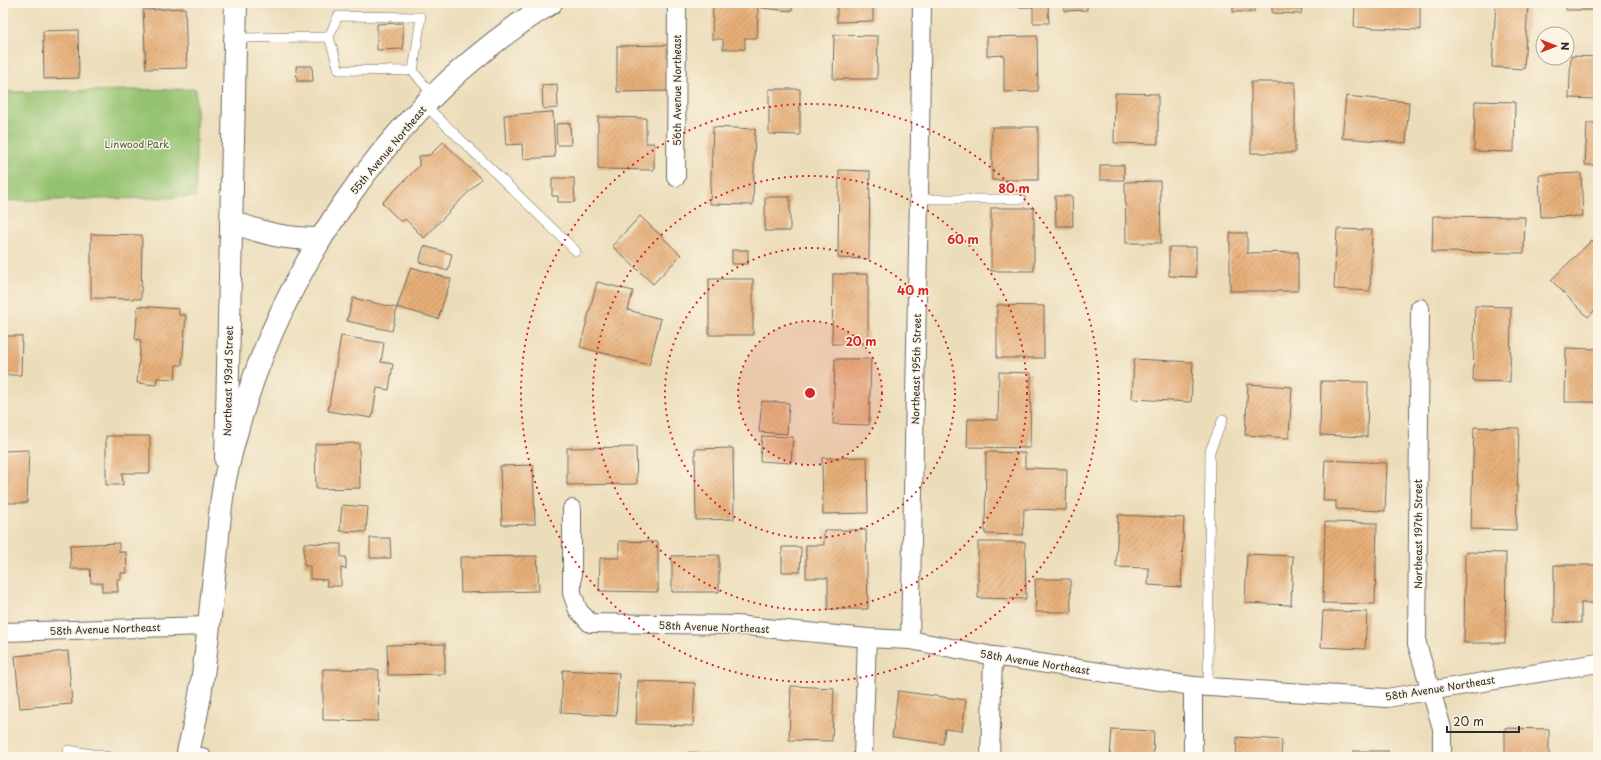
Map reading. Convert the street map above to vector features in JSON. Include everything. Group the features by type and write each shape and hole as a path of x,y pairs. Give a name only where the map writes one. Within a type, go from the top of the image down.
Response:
{"main road":[{"name":"Northeast 193rd Street","path":"187,757 201,690 226,473 236,3"},
{"name":"55th Avenue Northeast","path":"226,473 241,414 258,364 286,300 320,239 346,199 371,166 429,101 465,67 502,37 551,3"},
{"path":"231,221 271,235 296,239 320,239"}],"street":[{"name":"56th Avenue Northeast","path":"676,176 677,3"},
{"name":"Northeast 195th Street","path":"910,640 922,3"},
{"name":"Northeast 197th Street","path":"1420,308 1417,644 1442,728 1442,757"},
{"name":"58th Avenue Northeast","path":"572,509 572,593 578,610 590,623 736,626 867,638 910,640 993,656 1201,686 1387,698 1598,663"},
{"name":"58th Avenue Northeast","path":"3,632 208,626"},
{"path":"863,757 867,638"},
{"path":"990,757 993,656"},
{"path":"1193,757 1201,686"},
{"path":"187,757 202,757"}],"lane":[{"path":"413,70 339,70 329,37 338,16 421,17 413,70 429,101 576,251"},
{"path":"235,38 329,37"},
{"path":"919,199 1021,199"},
{"path":"1201,686 1210,451 1222,419"},
{"path":"68,750 110,757"}],"green space":[{"name":"Linwood Park","path":"196,89 196,197 3,201 3,92"}],"building":[{"path":"3,3 6,3 5,27 3,27"},
{"path":"728,3 758,3 757,38 745,38 745,49 723,49 723,39 712,39 713,4 728,5"},
{"path":"762,3 793,3 792,11 761,8"},
{"path":"837,3 873,3 873,21 837,22"},
{"path":"1017,3 1048,3 1049,23 1033,23 1033,7 1017,7"},
{"path":"1064,3 1087,3 1087,10 1064,11"},
{"path":"1233,3 1254,3 1254,12 1233,12"},
{"path":"1272,3 1302,3 1301,14 1272,13"},
{"path":"1355,3 1420,3 1420,30 1354,27"},
{"path":"1496,3 1528,3 1524,69 1492,67"},
{"path":"1566,3 1598,3 1598,10 1566,10"},
{"path":"185,8 187,68 146,69 143,10"},
{"path":"403,23 403,49 377,50 377,24"},
{"path":"78,30 79,78 44,79 43,31"},
{"path":"834,35 878,36 877,79 833,79"},
{"path":"1037,36 1038,91 1004,92 1004,55 987,56 987,37"},
{"path":"670,45 670,91 617,92 617,46"},
{"path":"1575,56 1598,57 1598,99 1569,98 1571,66 1575,66"},
{"path":"296,66 312,66 313,81 297,81"},
{"path":"1251,82 1295,82 1295,153 1251,153"},
{"path":"557,84 558,108 543,109 542,85"},
{"path":"769,89 800,89 800,135 769,134"},
{"path":"1115,93 1158,94 1158,144 1114,143"},
{"path":"1346,96 1409,102 1406,143 1342,138"},
{"path":"1475,101 1515,102 1514,152 1474,151"},
{"path":"553,112 555,157 523,159 522,144 506,145 504,115"},
{"path":"598,117 646,118 646,143 654,143 654,170 598,169"},
{"path":"570,123 571,145 557,145 556,124"},
{"path":"1587,123 1598,123 1598,165 1585,165"},
{"path":"713,127 755,129 753,205 710,204"},
{"path":"992,127 1038,127 1038,180 992,180"},
{"path":"443,142 481,179 424,238 405,219 401,222 382,203 419,166 419,156 430,155"},
{"path":"1100,165 1124,165 1124,180 1100,180"},
{"path":"839,170 870,171 869,259 838,258"},
{"path":"1581,173 1583,216 1541,217 1539,175"},
{"path":"552,178 574,178 575,202 558,202 558,196 552,196"},
{"path":"1160,181 1161,243 1126,243 1125,182"},
{"path":"1055,196 1072,196 1073,226 1056,226"},
{"path":"765,197 790,197 790,231 765,231"},
{"path":"991,208 1034,208 1034,271 991,271"},
{"path":"640,216 681,255 653,284 612,246"},
{"path":"1433,216 1525,217 1524,253 1432,252"},
{"path":"1337,229 1372,230 1370,291 1334,289"},
{"path":"1230,233 1247,233 1247,253 1298,252 1298,291 1230,291"},
{"path":"91,234 142,235 141,299 91,298"},
{"path":"1592,240 1598,246 1598,307 1588,317 1551,280"},
{"path":"424,246 452,254 448,271 419,262"},
{"path":"1169,247 1196,247 1196,277 1169,276"},
{"path":"732,250 748,250 748,264 732,264"},
{"path":"411,267 451,279 438,319 397,307"},
{"path":"833,274 868,274 868,344 832,344"},
{"path":"709,279 753,279 753,335 709,335"},
{"path":"597,282 633,291 628,310 661,319 649,365 580,347"},
{"path":"353,298 397,308 392,331 347,321"},
{"path":"997,305 1044,306 1044,358 997,358"},
{"path":"138,306 179,309 179,315 186,315 182,365 176,365 175,379 157,378 156,385 137,383 141,340 135,339"},
{"path":"1475,306 1511,307 1510,382 1473,381"},
{"path":"3,336 22,336 21,375 3,375"},
{"path":"341,336 384,343 381,362 393,364 389,390 377,388 372,418 328,411"},
{"path":"1566,348 1598,349 1598,402 1565,402"},
{"path":"835,359 871,359 869,425 833,424"},
{"path":"1134,359 1193,362 1191,402 1132,399"},
{"path":"999,372 1031,373 1030,448 967,447 968,419 998,420"},
{"path":"1321,381 1368,382 1367,437 1320,435"},
{"path":"1248,384 1292,387 1289,438 1245,435"},
{"path":"762,401 789,403 787,434 759,432"},
{"path":"1474,427 1519,428 1516,530 1471,529"},
{"path":"106,436 150,436 150,473 122,473 123,485 106,485"},
{"path":"762,436 793,437 791,463 760,461"},
{"path":"359,443 360,488 316,489 315,444"},
{"path":"636,447 637,484 567,485 567,448"},
{"path":"733,448 734,519 696,520 695,449"},
{"path":"29,450 27,503 3,503 3,451"},
{"path":"986,452 1025,453 1025,468 1067,469 1066,510 1024,509 1023,535 985,534"},
{"path":"867,457 868,513 823,514 822,458"},
{"path":"1325,460 1387,463 1385,511 1336,509 1336,501 1323,501"},
{"path":"533,465 535,524 502,525 500,466"},
{"path":"342,505 368,507 366,532 340,531"},
{"path":"1118,515 1184,518 1181,587 1148,585 1149,568 1116,567"},
{"path":"1325,522 1377,523 1375,604 1323,603"},
{"path":"824,530 866,530 868,609 828,609 828,578 806,578 806,545 824,545"},
{"path":"370,538 390,538 391,558 370,558"},
{"path":"619,541 658,542 658,592 599,591 600,558 619,558"},
{"path":"978,542 1025,542 1026,599 978,598"},
{"path":"119,543 119,552 126,552 127,573 121,573 121,579 117,579 118,592 102,592 102,583 91,583 90,569 71,569 70,545"},
{"path":"304,543 341,544 341,557 346,557 346,569 341,568 341,586 327,586 327,580 310,579 310,566 304,566"},
{"path":"782,547 801,547 800,572 782,572"},
{"path":"1465,552 1506,553 1505,643 1464,643"},
{"path":"1247,554 1293,556 1291,605 1245,603"},
{"path":"719,555 719,592 672,592 672,556"},
{"path":"537,556 539,591 461,593 460,557"},
{"path":"1554,565 1598,565 1598,603 1581,603 1581,623 1554,622"},
{"path":"1035,579 1070,579 1071,612 1036,612"},
{"path":"1323,611 1367,612 1365,649 1321,647"},
{"path":"445,644 445,674 388,675 387,645"},
{"path":"68,651 72,704 20,708 15,656"},
{"path":"323,669 379,670 378,721 323,720"},
{"path":"563,670 619,673 616,716 561,713"},
{"path":"638,681 695,683 693,726 636,724"},
{"path":"791,686 834,688 832,741 789,740"},
{"path":"898,691 966,700 962,731 945,729 943,744 892,737"},
{"path":"1505,728 1549,729 1549,757 1505,757"},
{"path":"1112,729 1154,731 1153,757 1110,757"},
{"path":"1237,737 1282,740 1281,757 1236,757"},
{"path":"1354,751 1388,751 1388,757 1354,757"},
{"path":"689,752 719,756 719,757 689,757"}]}
